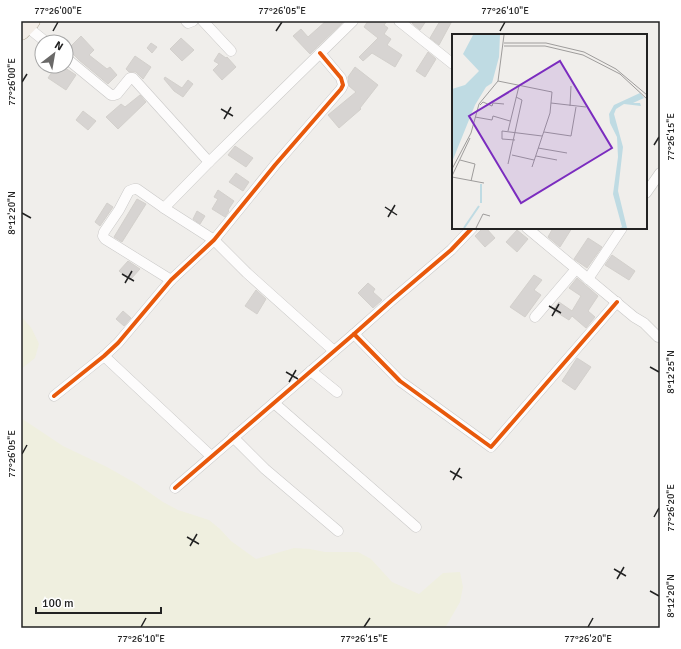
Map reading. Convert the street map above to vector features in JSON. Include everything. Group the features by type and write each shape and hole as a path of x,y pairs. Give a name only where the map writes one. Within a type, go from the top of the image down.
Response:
{"street":[{"path":"186,21 188,23 194,21"},
{"path":"203,21 231,51"},
{"path":"164,208 353,21"},
{"path":"399,21 452,63"},
{"path":"27,26 36,34"},
{"path":"54,396 118,343 171,280 214,240 275,165 341,89 343,84 341,78 320,54"},
{"path":"74,64 112,95 117,94 130,78 133,78 209,162"},
{"path":"647,192 660,173"},
{"path":"171,280 103,236 129,191 137,189 214,240 252,278 334,351"},
{"path":"175,488 451,250 471,229"},
{"path":"528,229 634,317 644,323 658,337 660,337"},
{"path":"588,279 621,229"},
{"path":"535,317 576,269"},
{"path":"354,334 400,380 491,446 617,302"},
{"path":"104,356 211,456"},
{"path":"311,371 337,392"},
{"path":"274,403 416,526"},
{"path":"233,437 265,468 338,531"}],"green space":[{"path":"21,316 32,329 39,344 35,358 21,369"},
{"path":"21,418 63,446 107,467 137,484 163,502 178,510 209,520 231,541 256,559 294,548 325,552 358,552 371,559 392,582 419,594 443,573 460,572 463,587 460,602 445,628 21,628"}],"building":[{"path":"326,21 344,21 310,54 293,36 301,29 308,37"},
{"path":"368,21 387,21 384,25 388,28 384,34 391,39 387,45 402,55 395,67 372,53 363,61 359,57 378,38 364,27"},
{"path":"413,21 426,21 420,30 412,23"},
{"path":"440,21 452,21 439,45 430,38"},
{"path":"81,36 94,50 89,55 107,69 110,67 117,75 108,84 74,55 74,43"},
{"path":"181,38 194,50 182,61 170,49"},
{"path":"151,43 157,47 152,53 147,48"},
{"path":"428,52 436,59 425,77 416,71"},
{"path":"219,53 226,58 227,57 236,67 222,80 213,70 219,64 214,61"},
{"path":"135,56 151,67 143,79 136,72 129,72 126,69"},
{"path":"355,67 378,85 360,108 361,109 339,128 328,115 356,92 349,86 348,77"},
{"path":"51,74 74,74 76,75 66,90 48,78"},
{"path":"165,77 182,88 188,80 193,84 183,97 174,91 164,79"},
{"path":"140,95 146,102 118,129 106,117 121,104 125,107"},
{"path":"83,111 96,121 88,130 76,120"},
{"path":"235,146 253,158 246,167 228,155"},
{"path":"236,173 249,182 243,191 229,182"},
{"path":"218,190 234,201 225,217 212,209 218,199 214,197"},
{"path":"137,199 146,204 122,242 114,237"},
{"path":"107,203 113,207 100,226 95,222"},
{"path":"197,211 205,216 200,224 193,219"},
{"path":"482,229 487,229 495,238 485,247 475,236"},
{"path":"552,229 571,229 560,247 548,237"},
{"path":"517,230 528,239 517,252 506,242"},
{"path":"588,238 602,247 587,268 574,259"},
{"path":"612,255 635,271 629,280 605,265"},
{"path":"128,261 140,269 130,280 119,271"},
{"path":"534,275 542,280 534,290 541,295 525,317 510,307"},
{"path":"577,278 598,296 588,311 595,317 586,328 572,316 569,320 553,310 559,302 572,311 581,296 569,288"},
{"path":"368,283 375,289 373,292 382,300 373,308 358,293"},
{"path":"256,290 266,299 257,314 245,306"},
{"path":"123,311 131,318 124,326 116,319"},
{"path":"577,358 591,367 575,390 562,381"}],"cycle path":[{"path":"54,396 118,343 171,280 214,240 275,165 341,89 343,85 341,78 320,53"},
{"path":"175,488 451,250 471,229"},
{"path":"354,334 400,381 491,447 617,302"}]}
